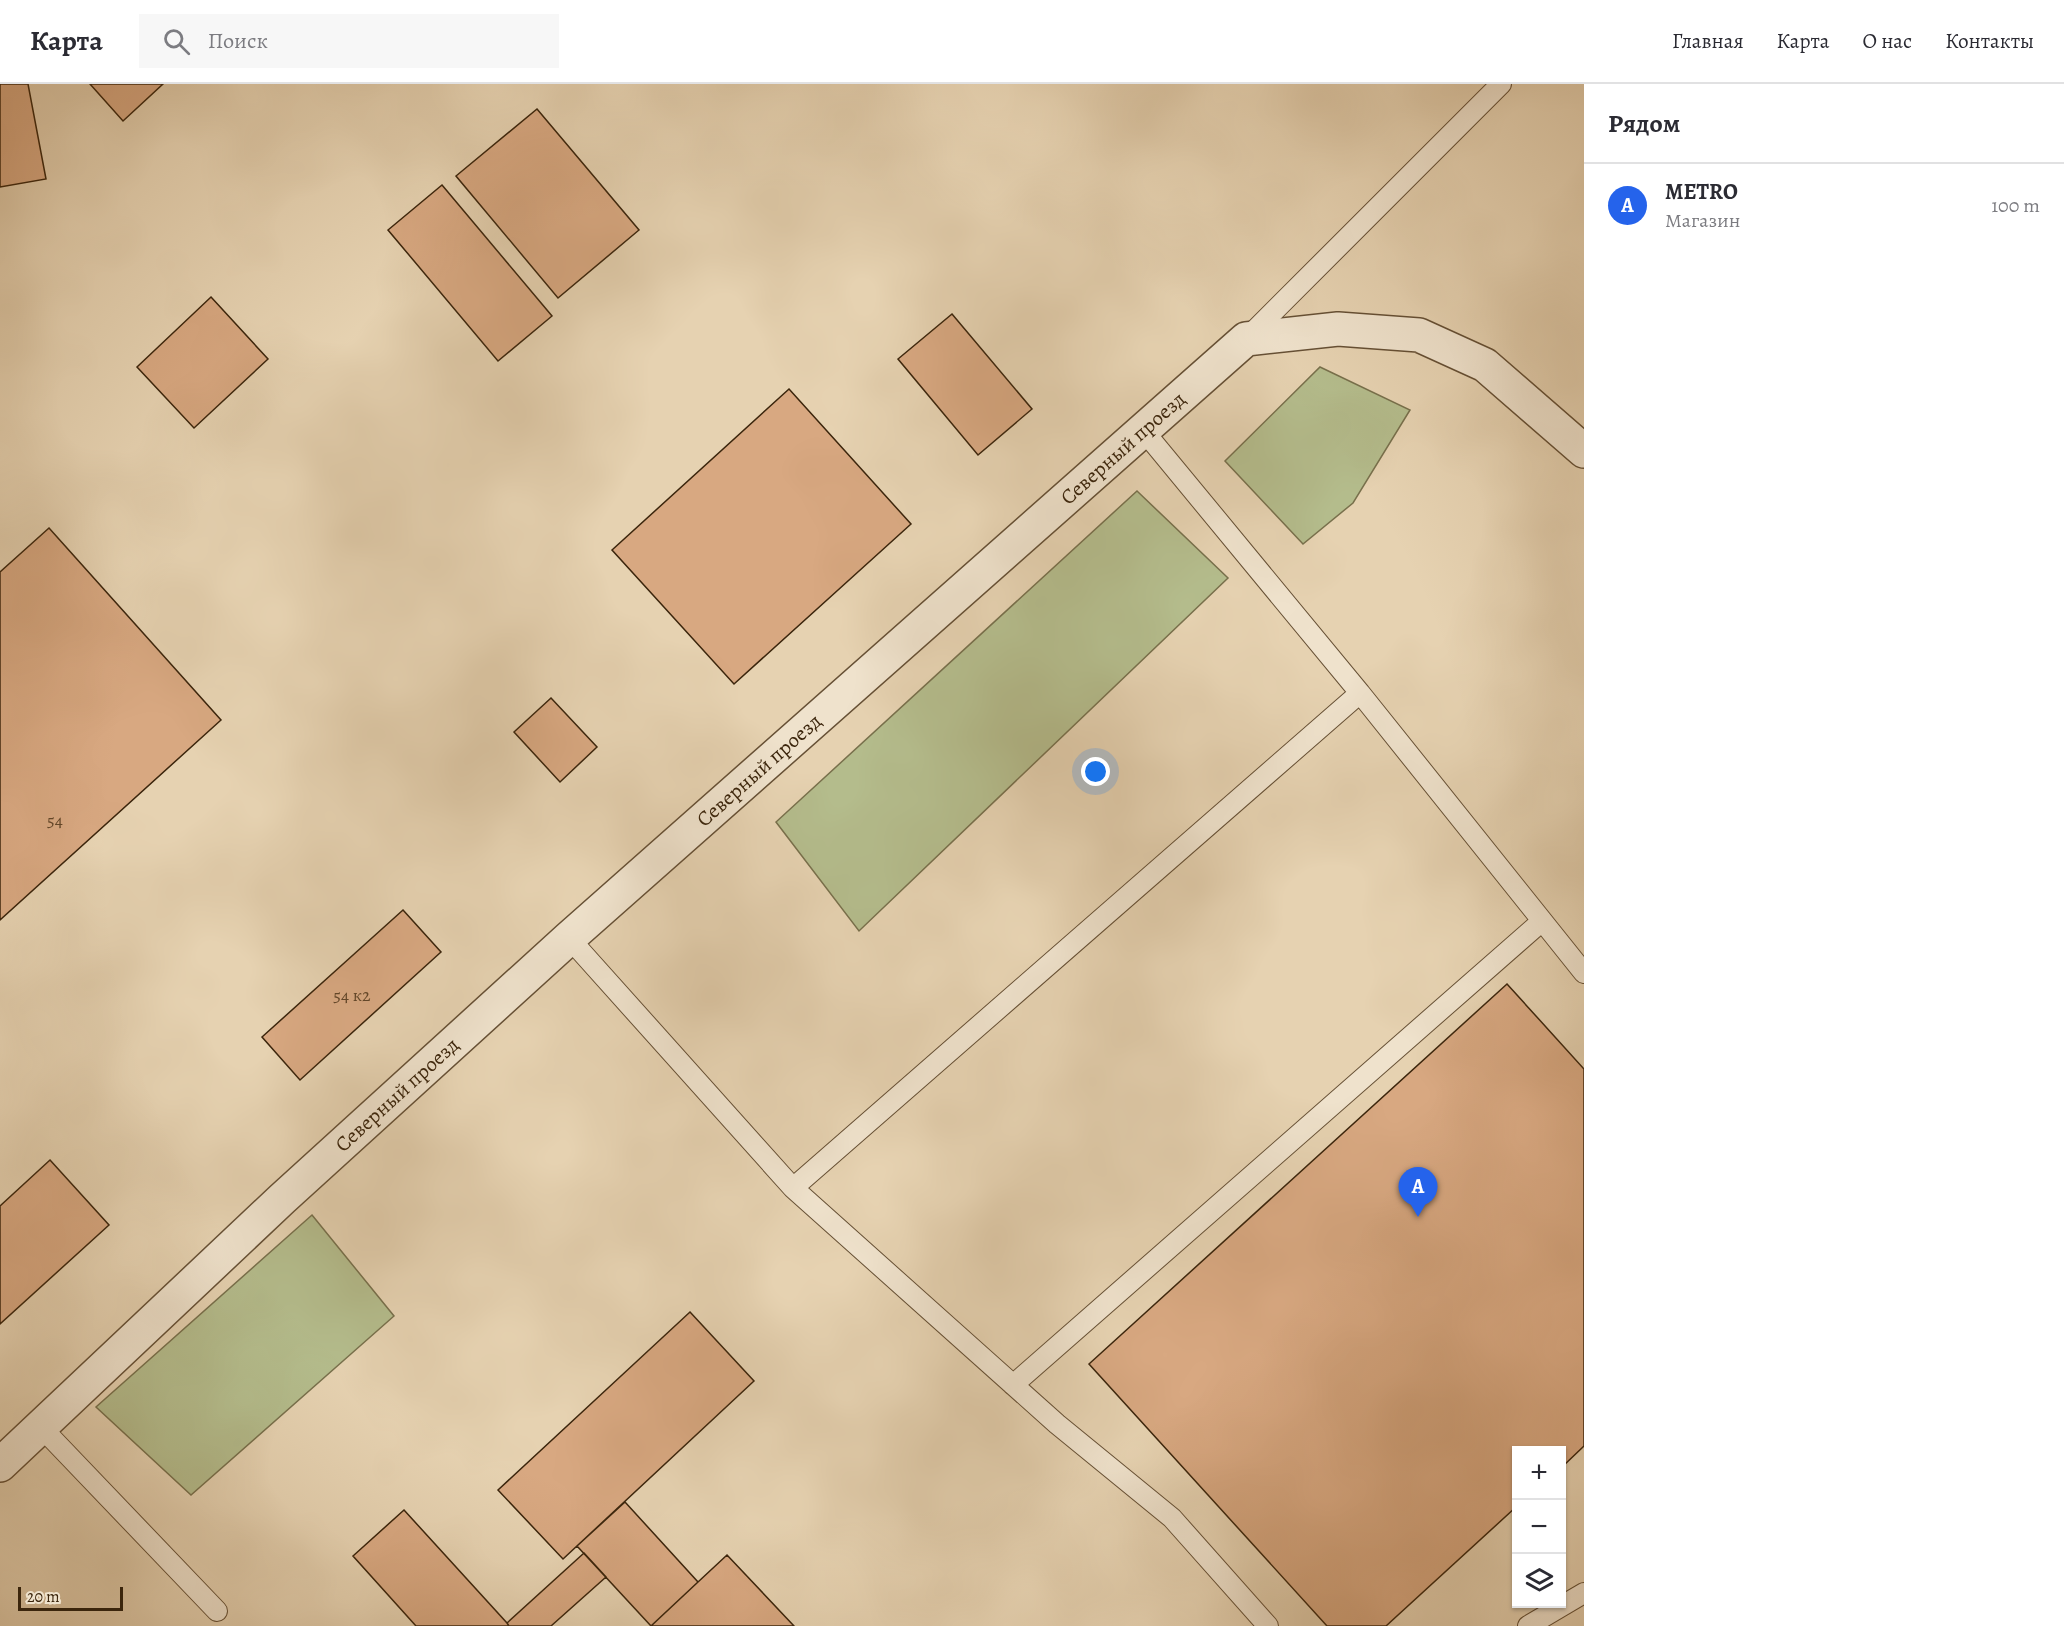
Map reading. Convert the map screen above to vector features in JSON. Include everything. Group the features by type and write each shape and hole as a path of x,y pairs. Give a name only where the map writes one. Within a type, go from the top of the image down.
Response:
{"street":[{"path":"1246,339 1338,329 1419,335 1485,365 1584,451"},
{"name":"Северный проезд","path":"0,1465 282,1199 569,938 1246,339"}],"lane":[{"path":"1246,339 1501,84"},
{"path":"1143,430 1360,693 1584,973"},
{"path":"793,1188 1360,693"},
{"path":"1013,1385 1542,921"},
{"path":"569,938 793,1188 1057,1424 1172,1518 1268,1626"},
{"path":"40,1427 217,1611"},
{"path":"1528,1626 1584,1593"}],"green space":[{"path":"1320,367 1410,410 1353,503 1303,544 1225,461"},
{"path":"1137,491 1228,578 859,931 776,822"},
{"path":"312,1215 394,1316 191,1495 96,1407"}],"building":[{"path":"0,84 28,84 46,179 0,187"},
{"path":"90,84 163,84 123,121"},
{"path":"537,109 639,230 558,298 456,176"},
{"path":"442,185 552,316 498,361 388,230"},
{"path":"211,297 268,359 194,428 137,367"},
{"path":"952,314 1032,409 978,455 898,359"},
{"path":"789,389 911,524 734,684 612,550"},
{"path":"49,528 221,720 0,920 0,572"},
{"path":"551,698 597,747 560,782 514,732"},
{"path":"403,910 441,952 300,1080 262,1037"},
{"path":"1507,984 1584,1069 1584,1446 1566,1463 1566,1446 1512,1446 1512,1511 1386,1626 1327,1626 1089,1364"},
{"path":"50,1160 109,1225 0,1324 0,1206"},
{"path":"690,1312 754,1381 563,1559 498,1490"},
{"path":"625,1502 698,1582 651,1626 577,1546"},
{"path":"404,1510 509,1626 416,1626 353,1556"},
{"path":"584,1553 606,1577 551,1626 509,1626 507,1623"},
{"path":"727,1555 794,1626 651,1626 698,1582"}],"place":[{"name":"METRO","path":"1418,1217"}]}
